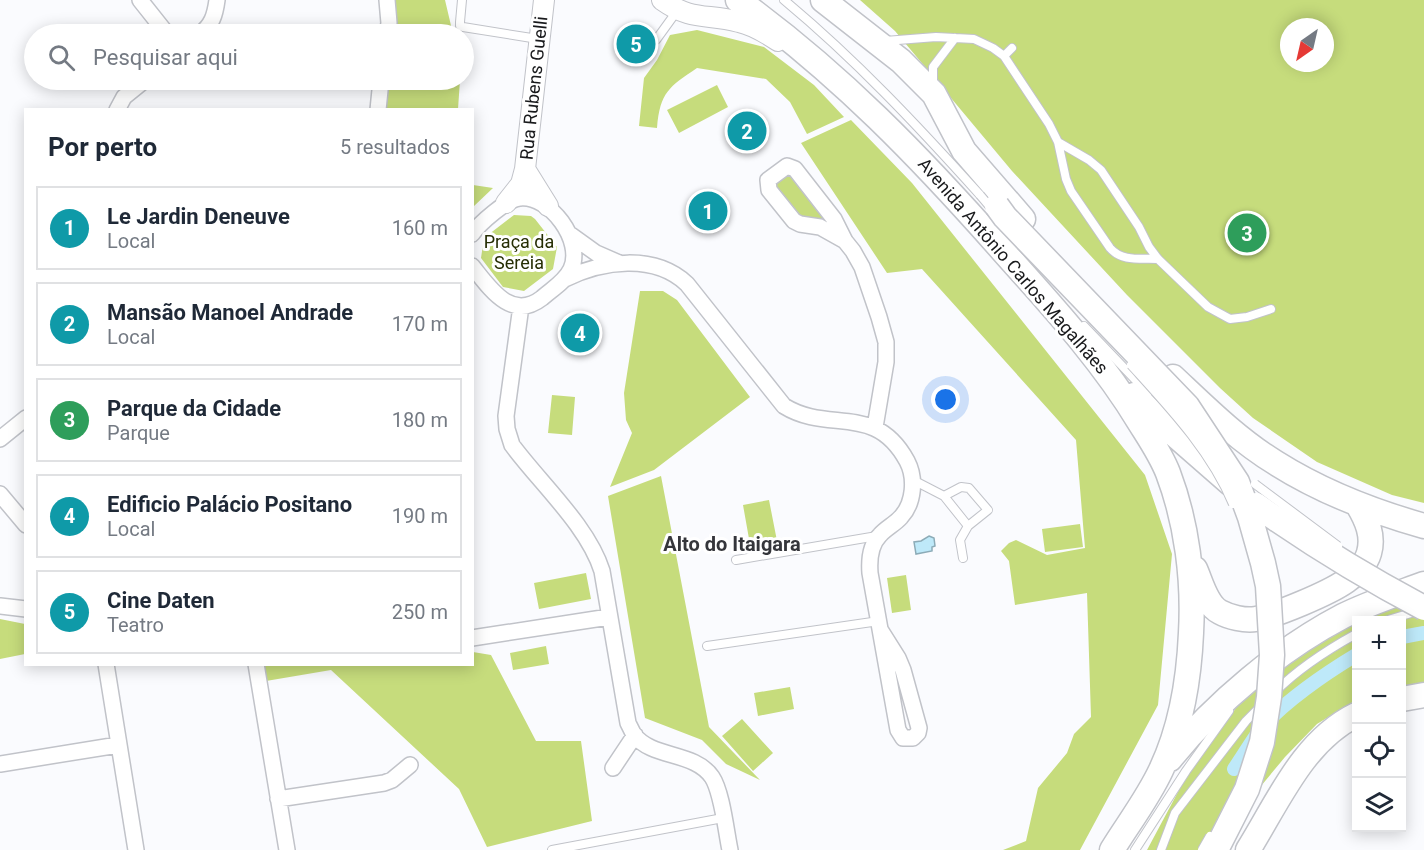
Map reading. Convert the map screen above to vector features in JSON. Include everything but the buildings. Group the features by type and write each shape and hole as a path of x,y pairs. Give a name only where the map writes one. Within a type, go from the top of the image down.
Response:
{"main road":[{"name":"Avenida Antônio Carlos Magalhães","path":"738,0 771,24 868,107 1095,341 1168,472 1180,510 1188,553 1192,618 1190,651 1179,718 1161,771 1112,850"},
{"name":"Avenida Antônio Carlos Magalhães","path":"823,0 909,68 934,94 964,151 1091,298 1245,442 1274,463 1319,488 1358,505 1424,526"},
{"path":"964,151 988,200 1187,406 1237,482 1250,517 1268,586 1272,655 1269,697 1262,741 1246,789 1215,840"},
{"path":"1095,341 1167,428 1250,501 1340,561 1424,609"},
{"path":"1188,553 1214,608 1239,618 1257,619 1306,601 1345,582 1364,564 1369,553 1371,535 1358,505"},
{"path":"1161,771 1197,728 1278,657 1311,634 1344,616 1424,584"},
{"path":"1248,850 1307,755 1326,734 1352,718"}],"street":[{"path":"140,0 160,24"},
{"path":"211,24 217,0"},
{"path":"387,0 389,24"},
{"name":"Rua Rubens Guelli","path":"506,203 521,184 525,169 544,2"},
{"name":"Avenida Antônio Carlos Magalhães","path":"670,5 688,15 738,21 763,31 833,76"},
{"path":"118,108 124,97 133,90"},
{"path":"378,108 380,90"},
{"path":"845,241 820,227 795,221 769,190 768,180 783,167 791,166 834,219 862,267 886,342 886,362 875,427"},
{"name":"Rua Rubens Guelli","path":"525,169 548,206"},
{"path":"474,232 506,203 520,197 538,200 548,206 571,235 596,254 619,263"},
{"path":"565,279 574,259 571,235"},
{"path":"474,268 496,296 506,302 521,306 536,303 565,279 605,264 619,263 656,267 678,276 687,284 784,406 802,415 852,421 875,427 891,440 906,459 913,480 907,508 901,517 879,535 870,552 869,562 897,730 903,738 913,738 919,729 903,670 880,626"},
{"path":"521,306 506,416 512,445 577,526 597,556 602,571 628,723 635,735 654,748 690,761 702,767 711,776 716,786 730,850"},
{"path":"0,439 24,420"},
{"path":"0,494 24,523"},
{"path":"0,606 24,609"},
{"path":"474,638 609,617"},
{"path":"106,666 136,850"},
{"path":"256,666 287,850"},
{"path":"612,768 635,735"},
{"path":"0,764 118,745"},
{"path":"278,799 384,783 400,775 410,765"},
{"path":"1261,850 1265,824"}],"lane":[{"path":"460,24 462,0"},
{"path":"747,0 812,46"},
{"path":"784,0 848,56 927,136 988,200 1085,313"},
{"path":"656,40 670,5"},
{"path":"474,29 540,40"},
{"path":"877,41 926,37 974,39 1004,56 1058,142 1071,191 1110,248 1122,257 1158,259"},
{"path":"934,94 933,67 955,38"},
{"path":"1004,56 1012,48"},
{"path":"1058,142 1089,160 1101,170 1158,259 1208,307 1223,317 1238,319 1271,309"},
{"path":"1075,316 1250,501 1348,553"},
{"path":"913,480 944,496 968,526"},
{"path":"944,496 961,487 973,490 988,510 968,526 960,540 963,558"},
{"path":"736,560 879,535"},
{"path":"1358,559 1368,566"},
{"path":"1378,572 1424,600"},
{"path":"1262,660 1259,684 1296,653 1335,627 1377,606 1424,591"},
{"path":"1260,609 1262,640"},
{"path":"1400,616 1424,609"},
{"path":"707,646 880,626"},
{"path":"1161,850 1175,813 1246,721 1288,679 1331,647 1352,636"},
{"path":"1255,729 1259,695"},
{"path":"1135,850 1186,771 1232,707"},
{"path":"552,850 580,847 604,840 723,818"},
{"path":"604,840 606,850"},
{"path":"1202,850 1215,840"}],"green space":[{"path":"395,0 445,0 451,24 393,24"},
{"path":"860,0 1424,0 1424,503 1392,495 1317,462 1253,418 1127,295 1012,171 895,31"},
{"path":"697,30 764,47 814,85 844,117 807,134 790,102 766,79 697,68 679,80 664,98 657,128 639,126 644,78 657,60 670,35"},
{"path":"717,85 728,107 679,133 667,110"},
{"path":"386,90 459,90 458,108 383,108"},
{"path":"851,120 912,183 1145,475 1172,554 1158,705 1080,850 1003,850 1026,841 1038,788 1067,753 1074,734 1091,717 1087,593 1015,605 1009,561 1001,551 1016,540 1047,555 1085,548 1076,440 922,269 887,273 801,143"},
{"path":"791,172 826,218 822,222 799,217 775,186 775,182"},
{"path":"474,185 493,188 474,206"},
{"name":"Praça da Sereia","path":"514,215 531,216 557,247 553,269 524,291 503,287 481,258 484,238"},
{"path":"640,291 663,291 677,300 750,397 654,470 610,487 632,433 626,420 624,393"},
{"path":"552,395 575,397 572,435 548,433"},
{"path":"661,476 709,727 760,780 726,764 702,740 645,718 608,496"},
{"path":"769,500 778,546 751,550 743,505"},
{"path":"1080,524 1083,547 1045,552 1042,529"},
{"path":"586,573 591,599 539,609 534,583"},
{"path":"906,575 911,610 892,613 887,578"},
{"path":"1424,595 1424,685 1406,687 1406,616 1364,616 1385,606"},
{"path":"0,619 24,624 24,654 0,659"},
{"path":"1352,621 1352,702 1317,724 1285,757 1208,850 1147,850 1186,777 1236,708 1298,655 1338,628"},
{"path":"546,646 549,664 513,670 510,653"},
{"path":"474,652 491,655 536,741 581,741 592,821 487,847 459,789 331,670 266,681 262,666 474,666"},
{"path":"790,687 794,709 758,716 754,693"},
{"path":"742,719 773,753 753,771 722,736"}],"water":[{"path":"929,536 934,538 935,546 932,547 932,551 916,554 914,542"}],"waterway":[{"path":"1406,636 1424,633"},
{"path":"1234,769 1260,730 1280,709 1352,658"}],"place":[{"name":"Cine Daten","path":"636,44"},
{"name":"Mansão Manoel Andrade","path":"747,131"},
{"name":"Le Jardin Deneuve","path":"708,211"},
{"name":"Parque da Cidade","path":"1247,233"},
{"name":"Edificio Palácio Positano","path":"580,333"}],"district":[{"name":"Alto do Itaigara","path":"732,544"}]}
